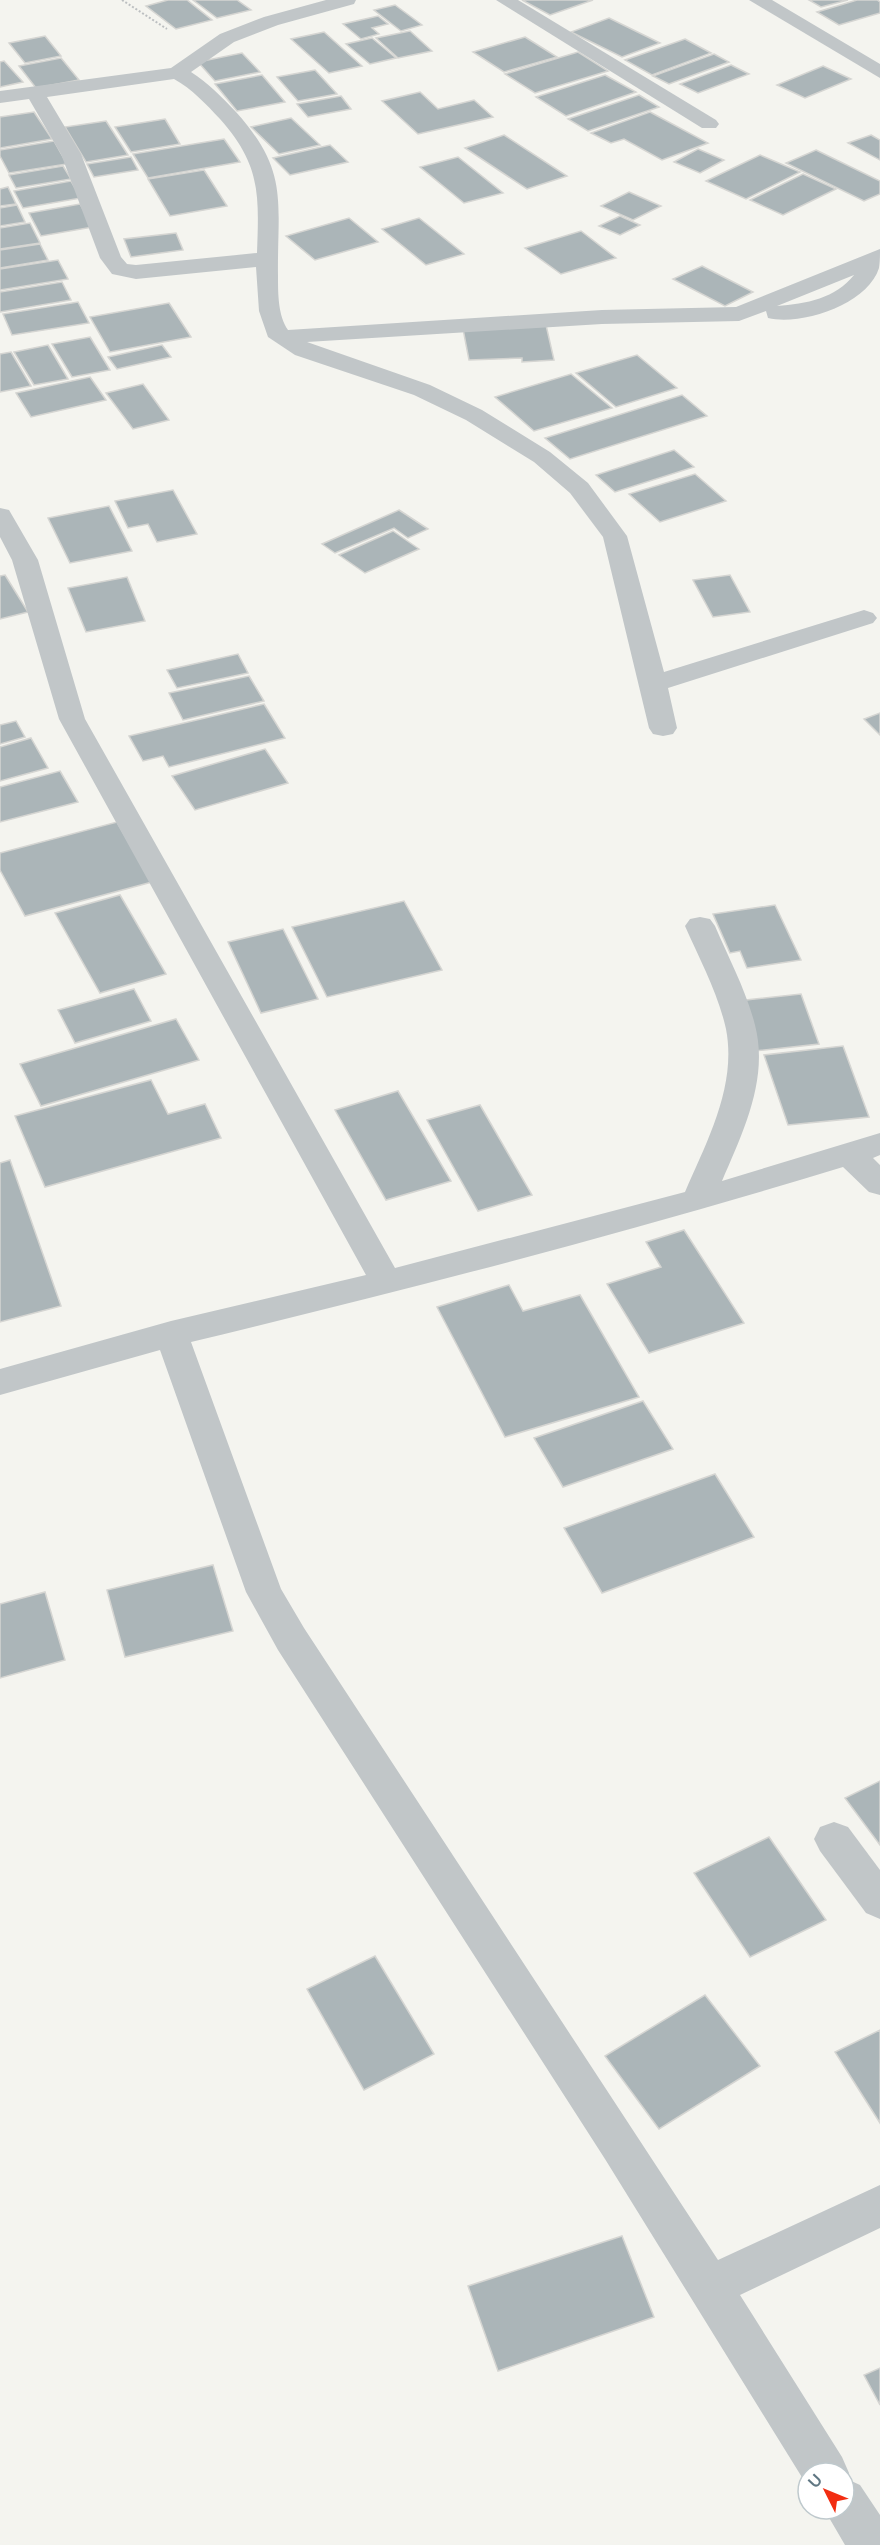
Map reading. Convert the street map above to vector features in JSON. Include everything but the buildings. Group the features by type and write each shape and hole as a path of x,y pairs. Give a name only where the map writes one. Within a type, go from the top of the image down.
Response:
{"street":[{"path":"0,97 177,73 227,38 271,21 348,0"},
{"path":"505,0 709,124"},
{"path":"758,0 880,72"},
{"path":"177,73 205,90 237,126 259,157 268,186 268,304 272,321 280,337 303,350 422,390 474,415 542,458 579,488 615,536 654,684 663,728"},
{"path":"35,93 71,154 111,258 120,269 136,272 267,259"},
{"path":"280,337 602,317 739,314 876,258"},
{"path":"0,515 25,560 72,719 387,1282"},
{"path":"654,684 864,618"},
{"path":"698,1200 740,1090 744,1063 743,1042 736,1012 700,926"},
{"path":"0,1382 171,1334 387,1282 698,1200 880,1144"},
{"path":"849,1153 880,1184"},
{"path":"171,1334 264,1592 291,1639 620,2145 818,2461"},
{"path":"834,1839 880,1901"},
{"path":"709,2287 880,2206"},
{"path":"856,2520 872,2545"}],"path":[{"path":"122,0 205,54"}]}
